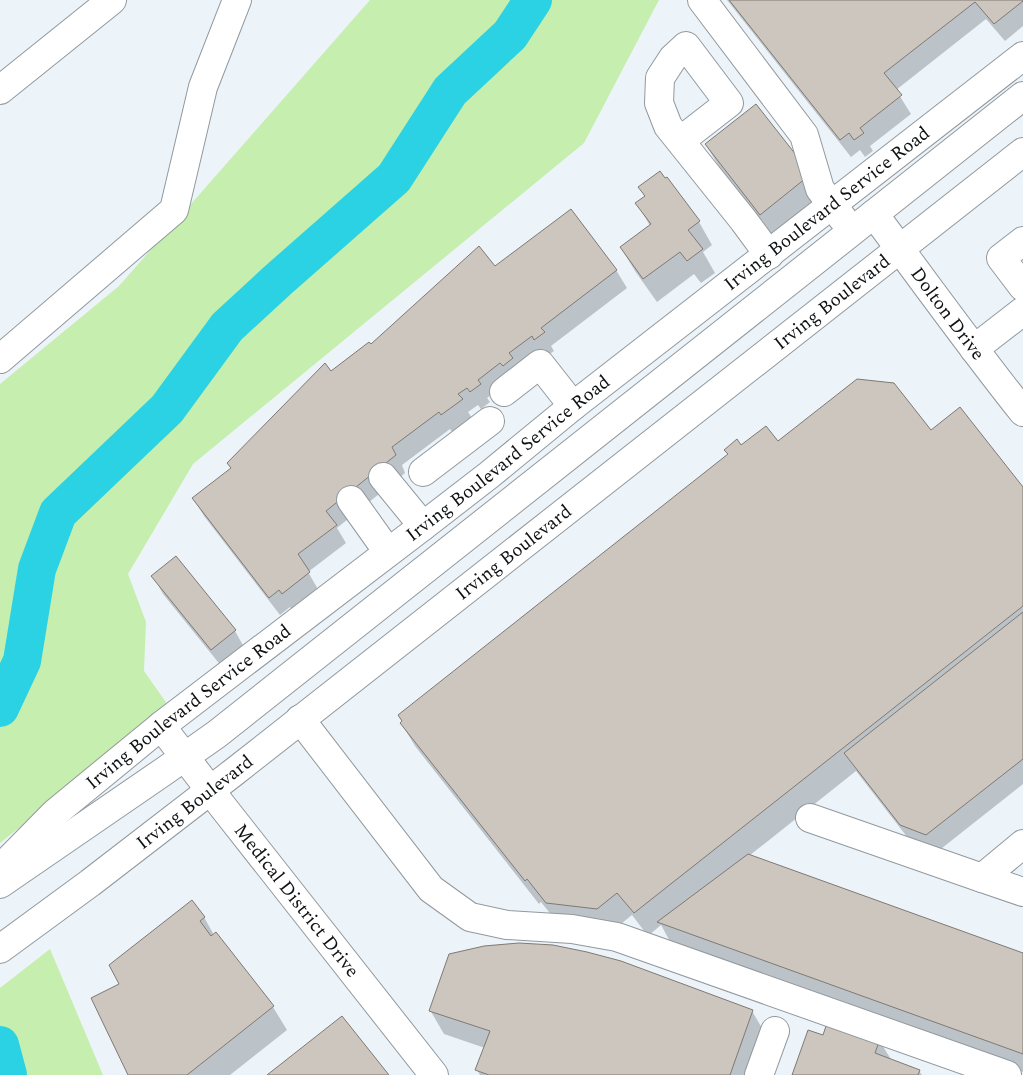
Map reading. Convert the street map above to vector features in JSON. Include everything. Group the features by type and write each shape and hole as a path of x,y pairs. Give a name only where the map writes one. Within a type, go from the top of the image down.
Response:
{"main road":[{"path":"0,90 112,0"},
{"path":"0,359 174,210 203,87 237,0"},
{"path":"702,0 804,135 820,189 852,231"},
{"name":"Irving Boulevard Service Road","path":"0,869 55,813 161,726 423,526 573,406 1023,56"},
{"path":"0,884 217,734 1023,96"},
{"path":"680,140 769,255"},
{"name":"Irving Boulevard","path":"0,949 90,883 210,790 1023,152"},
{"name":"Dolton Drive","path":"874,214 1023,412"},
{"path":"1023,241 1001,258 1023,287"},
{"path":"974,349 1023,311"},
{"path":"504,392 540,364 573,406"},
{"path":"423,472 490,421"},
{"path":"463,442 498,511"},
{"path":"383,476 423,526"},
{"path":"351,500 388,552"},
{"path":"300,719 431,889 470,917 507,925 572,929 617,937 1007,1075"},
{"name":"Medical District Drive","path":"161,726 434,1075"},
{"path":"810,818 1023,892"},
{"path":"982,878 1023,844"},
{"path":"759,1075 775,1031"}],"green space":[{"path":"370,0 659,0 584,143 193,464 128,574 146,622 144,671 170,708 0,843 0,384 119,286"},
{"path":"50,949 103,1075 0,1075 0,988"}],"building":[{"path":"729,0 1023,1 994,24 975,2 884,73 902,95 860,128 864,133 854,140 849,133 840,140"},
{"path":"756,104 811,174 760,215 705,144"},
{"path":"660,171 665,178 667,177 700,221 688,230 703,249 687,261 680,252 643,279 620,247 651,224 635,203 645,196 638,187"},
{"path":"571,209 617,270 541,328 545,332 534,340 532,336 509,353 513,358 503,366 500,363 478,380 481,384 470,392 467,388 458,394 463,399 441,415 439,412 392,447 396,455 326,511 337,525 298,554 310,572 282,594 279,590 269,598 192,498 231,468 227,463 325,363 331,371 369,342 371,344 479,246 495,266"},
{"path":"857,379 894,383 931,430 960,407 1023,487 1023,606 634,913 617,893 597,909 546,903 527,879 525,881 400,723 402,721 398,715 728,454 724,450 737,439 741,445 766,426 778,441"},
{"path":"176,556 236,630 211,650 151,576"},
{"path":"1023,612 1023,759 926,835 900,825 844,753"},
{"path":"748,854 1023,953 1023,1054 657,922"},
{"path":"192,900 205,917 200,921 211,936 216,932 274,1006 187,1075 128,1075 91,998 119,984 109,965"},
{"path":"519,943 553,945 621,961 753,1010 730,1075 489,1075 475,1070 490,1031 429,1011 449,954 484,946"},
{"path":"342,1016 389,1075 267,1075"},
{"path":"828,1020 880,1039 875,1053 920,1070 918,1075 792,1075 808,1030 823,1035"}],"waterway":[{"path":"0,708 22,661 37,569 58,513 167,409 227,327 394,178 450,91 510,35 533,0"},
{"path":"0,1045 8,1075"}]}
